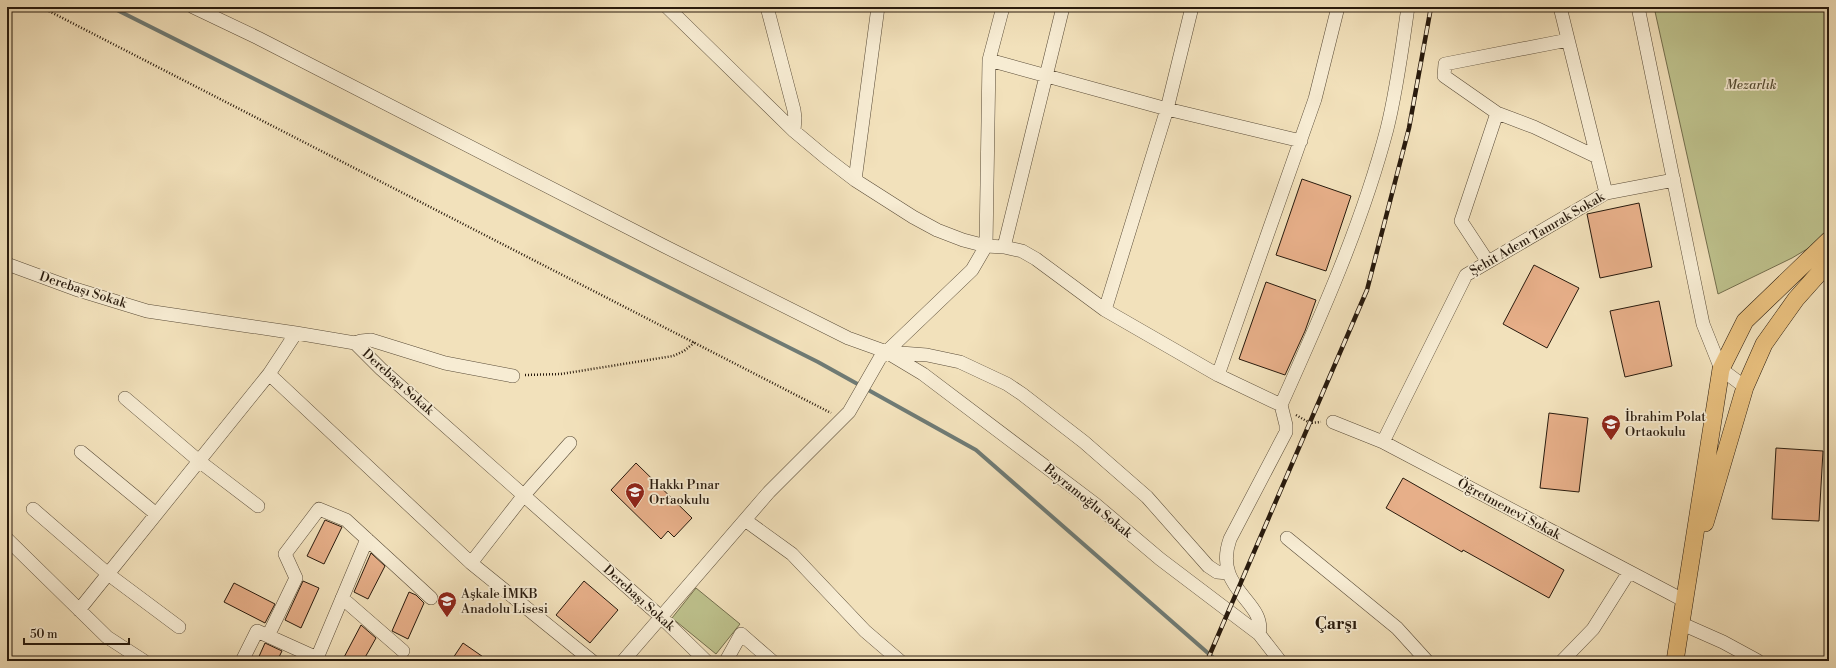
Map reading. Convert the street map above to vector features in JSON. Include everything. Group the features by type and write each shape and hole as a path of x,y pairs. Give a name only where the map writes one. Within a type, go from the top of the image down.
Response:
{"main road":[{"path":"1674,661 1722,368 1745,321 1829,240"},
{"path":"1683,600 1745,387 1764,344 1796,299 1829,262"}],"street":[{"path":"193,7 258,38 657,242 883,355 927,355 960,362 991,375 1022,394 1084,442 1147,497 1208,566 1217,572 1228,573"},
{"path":"667,7 794,131 825,158 855,180 913,217 937,230 963,240 986,246 1004,246 1022,251 1036,259 1105,310 1218,375 1280,405"},
{"path":"767,7 794,110 794,131"},
{"path":"855,180 878,7"},
{"path":"623,661 769,492 846,415 883,355 972,270 986,246 989,60 1003,7"},
{"path":"1004,246 1063,7"},
{"path":"1105,310 1167,110 1192,7"},
{"path":"1218,375 1315,100 1338,7"},
{"path":"1259,634 1260,625 1257,616 1231,580 1225,557 1230,539 1286,432 1286,425 1280,405 1333,285 1376,166 1394,97 1408,7"},
{"path":"1560,7 1606,193"},
{"path":"1638,7 1704,324 1722,368 1745,387"},
{"path":"1568,40 1444,64 1444,76 1497,113 1534,126 1597,156"},
{"path":"989,60 1047,75 1167,110 1301,141"},
{"path":"1488,262 1462,221 1497,113"},
{"name":"Şehit Adem Tamrak Sokak","path":"1383,442 1466,275 1606,193 1674,180"},
{"name":"Derebaşı Sokak","path":"7,264 75,289 147,311 355,343 381,369 661,617 706,661"},
{"path":"79,610 269,374 296,333"},
{"path":"355,343 371,340 445,363 513,376"},
{"name":"Bayramoğlu Sokak","path":"883,355 923,374 1095,504 1160,559 1259,634 1280,661"},
{"path":"269,374 471,563 592,661"},
{"path":"125,398 199,461 258,506"},
{"name":"Öğretmenevi Sokak","path":"1333,422 1383,442 1683,600"},
{"path":"471,563 524,496 570,443"},
{"path":"81,452 156,514"},
{"path":"33,509 108,574 179,627"},
{"path":"268,636 296,578 285,554 319,509 346,520 431,598"},
{"path":"745,520 792,554 865,631 900,661"},
{"path":"1287,538 1397,628 1427,661"},
{"path":"7,539 107,637 144,661"},
{"path":"242,661 257,631 317,658 367,539"},
{"path":"1562,661 1593,629 1629,572"},
{"path":"342,598 404,651"},
{"path":"1680,624 1723,642 1756,660"},
{"path":"726,661 742,634 772,661"}],"path":[{"path":"41,7 157,68 694,342 846,415"},
{"path":"513,376 561,374 673,356 684,351 694,342"},
{"path":"1280,405 1310,423 1333,422"}],"green space":[{"name":"Mezarlık","path":"1654,7 1829,7 1829,236 1792,258 1718,294"},
{"path":"696,588 740,624 716,654 672,618"}],"building":[{"path":"1302,179 1351,196 1326,271 1276,255"},
{"path":"1639,203 1652,267 1600,278 1587,214"},
{"path":"1534,265 1579,288 1547,348 1503,324"},
{"path":"1266,282 1316,300 1305,331 1285,375 1239,359"},
{"path":"1659,301 1672,366 1625,377 1610,311"},
{"path":"1549,413 1588,418 1579,492 1540,488"},
{"path":"1776,448 1823,451 1819,521 1772,519"},
{"path":"636,463 692,518 674,537 668,531 661,539 611,490"},
{"path":"1403,478 1564,570 1549,598 1463,550 1462,552 1386,508"},
{"path":"325,520 342,527 324,564 307,556"},
{"path":"371,553 385,566 368,599 354,592"},
{"path":"303,581 319,588 301,628 285,620"},
{"path":"584,581 618,610 590,643 556,615"},
{"path":"234,583 275,604 265,623 224,602"},
{"path":"409,592 416,595 424,603 408,639 392,631"},
{"path":"361,625 376,638 363,661 342,661"},
{"path":"265,643 282,651 277,661 257,661"},
{"path":"463,643 489,661 451,661"}],"waterway":[{"path":"111,7 818,362 976,450 1217,661"}],"railway":[{"path":"1207,661 1367,290 1409,128 1431,7"}],"place":[{"name":"İbrahim Polat Ortaokulu","path":"1611,441"},
{"name":"Hakkı Pınar Ortaokulu","path":"635,509"},
{"name":"Aşkale İMKB Anadolu Lisesi","path":"447,618"}],"district":[{"name":"Çarşı","path":"1336,624"}]}
